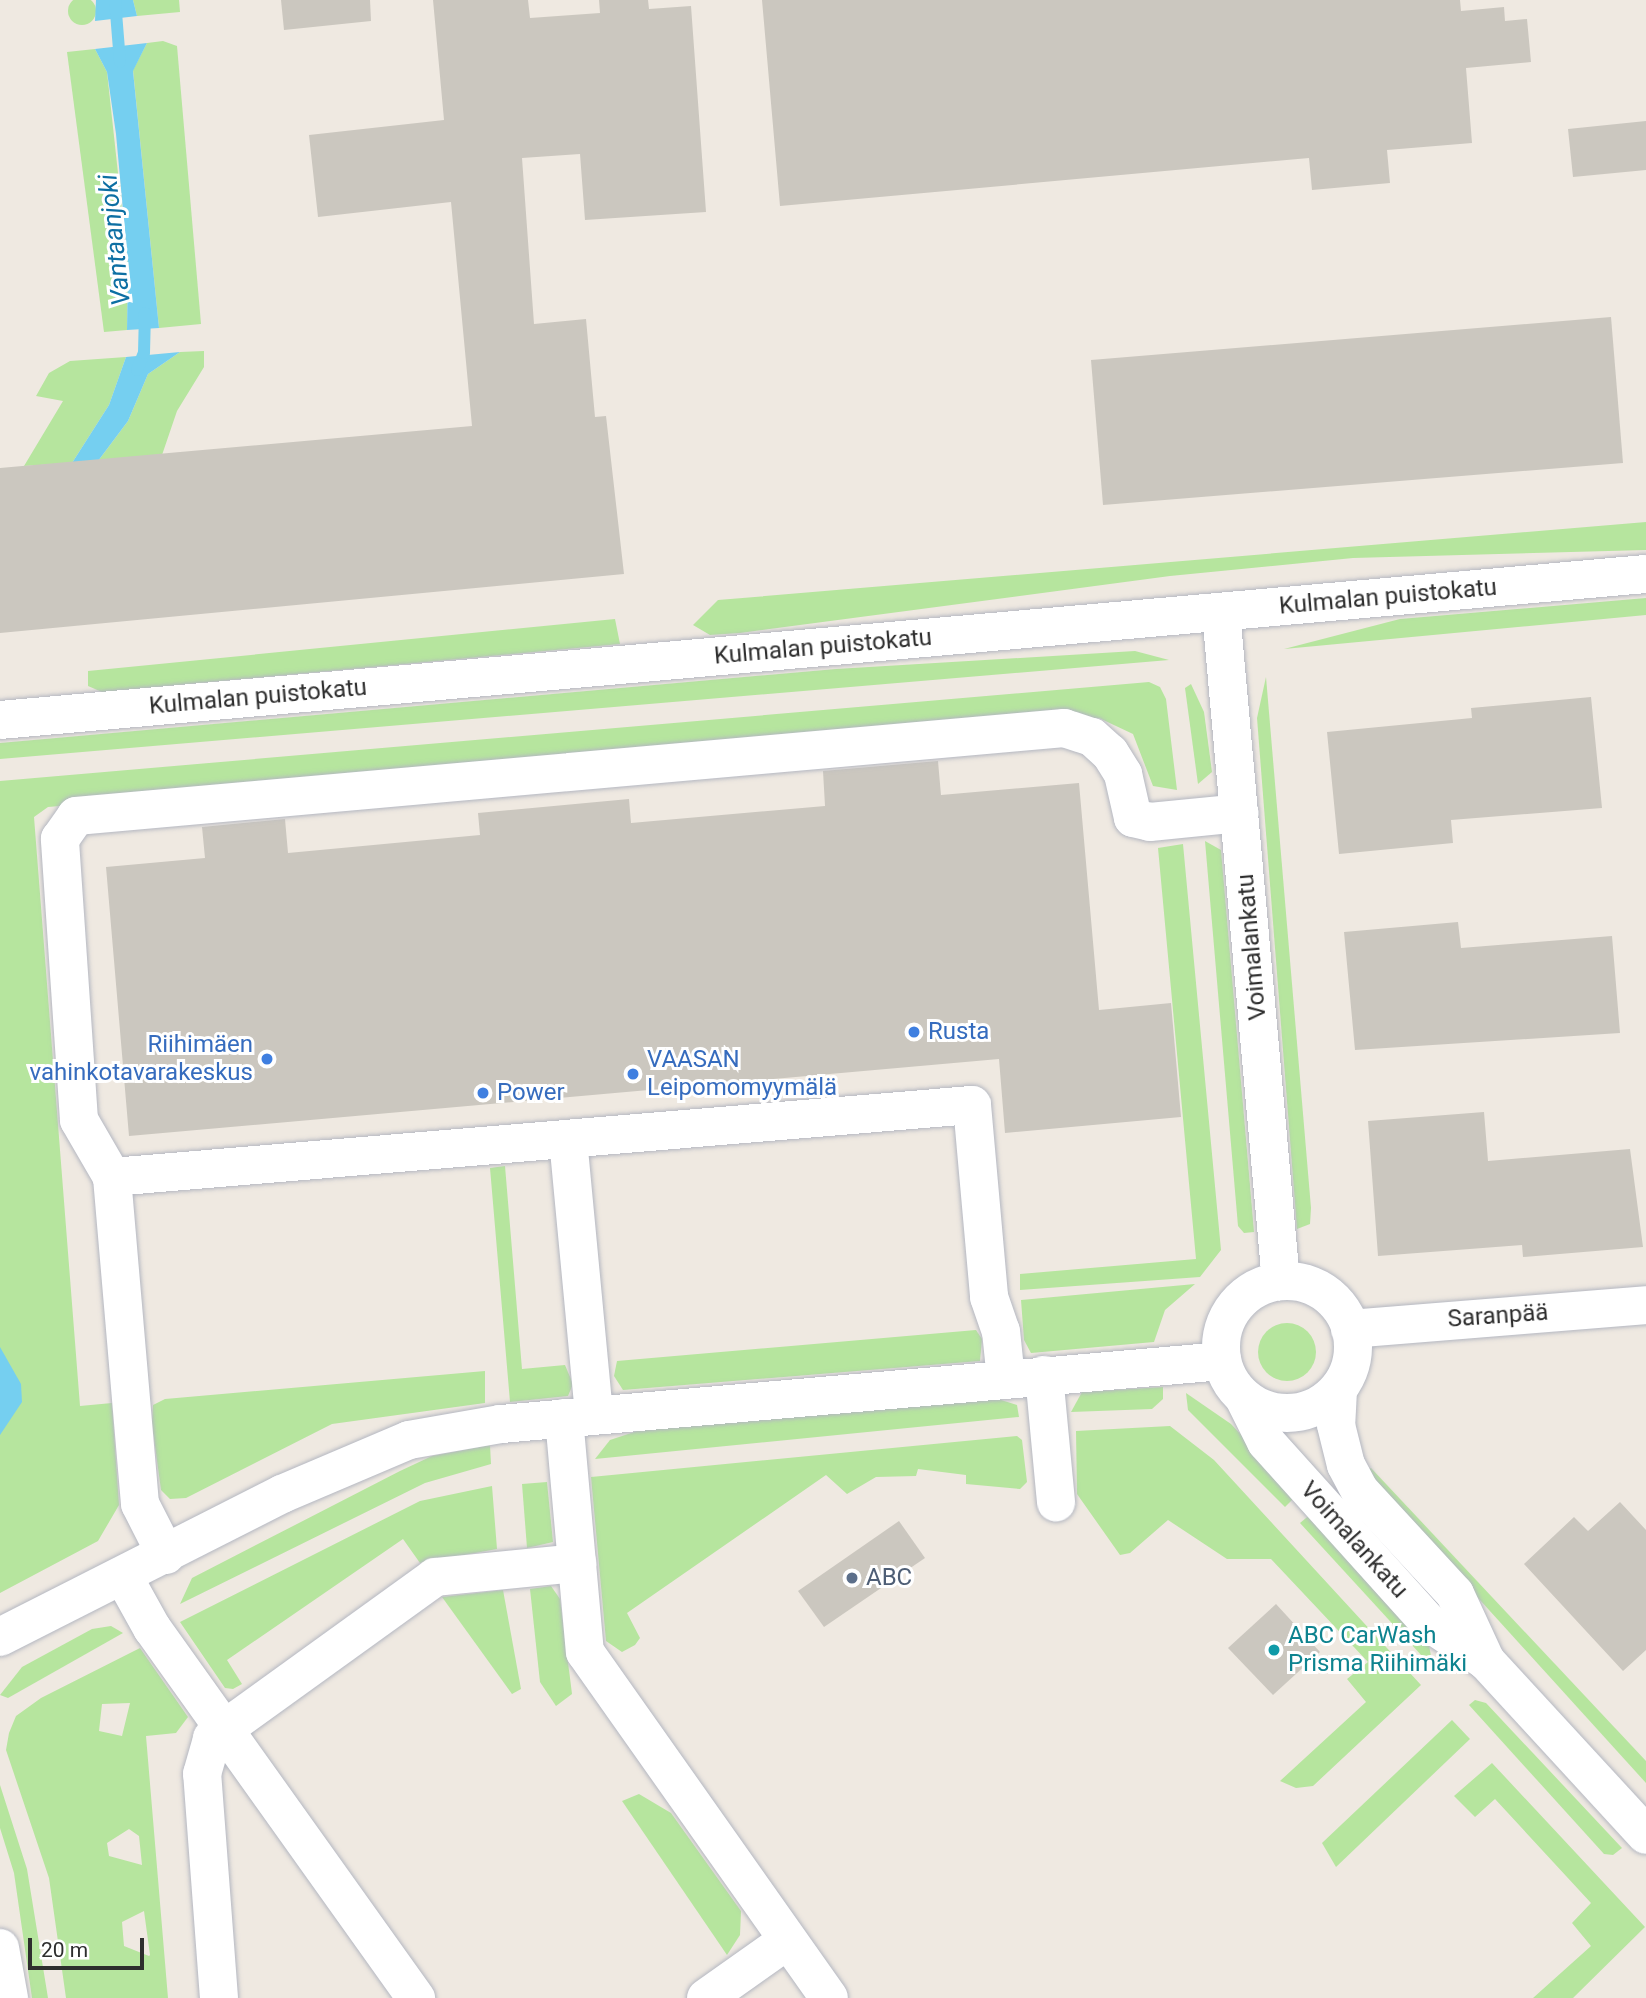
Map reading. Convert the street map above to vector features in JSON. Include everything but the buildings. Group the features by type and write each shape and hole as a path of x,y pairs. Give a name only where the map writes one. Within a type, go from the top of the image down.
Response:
{"street":[{"name":"Kulmalan puistokatu","path":"0,720 1646,574"},
{"name":"Voimalankatu","path":"1220,612 1241,813 1281,1282"},
{"path":"166,1555 139,1504 112,1177 79,1120 60,839 76,816 1064,729 1092,737 1110,753 1123,774 1133,818 1150,822 1241,813"},
{"path":"112,1177 972,1105 989,1297 1001,1331 1006,1379"},
{"path":"568,1139 579,1416 577,1563 585,1652 829,1998"},
{"path":"1281,1282 1319,1289 1339,1306 1350,1329 1350,1367 1338,1390 1317,1406 1292,1413 1267,1411 1244,1398 1222,1361 1223,1328 1236,1305 1256,1288 1281,1282"},
{"name":"Saranpää","path":"1350,1329 1646,1305"},
{"path":"0,1637 282,1494 409,1440 579,1416 1222,1361"},
{"path":"1044,1375 1056,1502"},
{"name":"Voimalankatu","path":"1338,1390 1336,1424 1346,1465 1360,1491 1455,1594 1486,1661"},
{"name":"Voimalankatu","path":"1244,1398 1266,1442 1428,1622 1486,1661 1646,1835"},
{"path":"219,1998 202,1774 204,1756 224,1726 435,1577 577,1563"},
{"path":"123,1576 152,1628 416,1998"},
{"path":"706,1998 789,1940"},
{"path":"0,1948 9,1998"}],"green space":[{"path":"82,-3 92,1 96,11 92,21 82,25 72,21 68,11 72,1"},
{"path":"133,0 179,0 180,12 137,16"},
{"path":"163,41 177,46 201,324 159,328 133,70 147,43"},
{"path":"95,49 107,72 128,265 127,330 104,332 67,52"},
{"path":"204,351 204,367 177,411 162,455 98,461 128,421 148,374 180,352"},
{"path":"126,357 109,405 72,463 24,466 63,401 36,396 49,373 70,361"},
{"path":"1646,522 1646,550 1353,558 1170,576 740,633 710,635 693,625 718,600"},
{"path":"1646,598 1646,615 1284,649 1400,619"},
{"path":"615,619 620,644 102,692 88,686 88,671"},
{"path":"1135,651 1169,660 0,759 0,743 836,669"},
{"path":"1266,677 1311,1208 1310,1224 1297,1229 1257,718"},
{"path":"1149,682 1160,687 1166,699 1177,790 1153,786 1133,734 1099,718 48,807 34,817 80,1406 112,1403 119,1505 98,1541 0,1593 0,781"},
{"path":"1191,684 1204,712 1212,772 1198,784 1185,688"},
{"path":"1205,841 1221,850 1254,1232 1244,1233 1238,1226"},
{"path":"1183,844 1221,1250 1200,1277 1020,1290 1020,1274 1196,1259 1158,848"},
{"path":"505,1166 522,1369 565,1365 573,1384 568,1396 510,1402 490,1168"},
{"path":"1195,1284 1165,1310 1154,1342 1031,1353 1024,1340 1021,1300"},
{"path":"1287,1323 1303,1328 1311,1336 1316,1352 1311,1368 1303,1376 1287,1381 1271,1376 1263,1368 1258,1352 1263,1336 1271,1328"},
{"path":"976,1330 982,1339 980,1361 623,1390 614,1376 617,1361"},
{"path":"485,1371 485,1403 332,1424 186,1498 170,1499 161,1490 152,1424 153,1405 165,1399"},
{"path":"1163,1387 1163,1399 1152,1409 1071,1412 1082,1392"},
{"path":"1186,1393 1231,1424 1297,1495 1285,1507 1188,1410"},
{"path":"998,1399 1017,1405 1019,1417 595,1459 610,1440 640,1430"},
{"path":"1170,1426 1214,1460 1421,1685 1313,1786 1296,1788 1280,1781 1366,1702 1347,1679 1368,1662 1271,1559 1227,1559 1168,1520 1130,1553 1120,1555 1077,1494 1076,1431"},
{"path":"1017,1436 1022,1440 1027,1482 1020,1489 966,1484 966,1475 918,1469 916,1476 876,1477 847,1494 826,1475 627,1613 640,1638 635,1645 622,1652 606,1641 591,1477"},
{"path":"490,1445 491,1464 425,1483 180,1604 192,1578 400,1471 432,1456"},
{"path":"1371,1468 1646,1761 1646,1783 1362,1470"},
{"path":"547,1482 553,1542 527,1548 522,1484"},
{"path":"492,1486 497,1549 420,1563 403,1539 227,1660 242,1684 233,1689 225,1688 180,1622 420,1501"},
{"path":"1312,1513 1428,1639 1433,1668 1300,1523"},
{"path":"551,1586 560,1599 572,1694 556,1706 540,1682 530,1589"},
{"path":"503,1590 521,1689 512,1694 442,1597"},
{"path":"111,1626 123,1633 8,1698 0,1695 22,1667 92,1629"},
{"path":"140,1648 188,1717 176,1733 146,1736 168,1998 66,1998 49,1878 6,1750 16,1716 41,1698","holes":["130,1703 122,1736 99,1731 102,1704","129,1829 139,1836 142,1865 109,1856 107,1843","144,1911 149,1956 124,1946 122,1922"]},
{"path":"1475,1700 1486,1703 1622,1848 1613,1855 1604,1854 1469,1705"},
{"path":"1452,1720 1470,1739 1336,1867 1322,1843"},
{"path":"1492,1763 1645,1927 1573,1998 1533,1998 1591,1946 1572,1923 1591,1903 1495,1799 1475,1817 1454,1796"},
{"path":"0,1785 27,1869 48,1998 32,1998 14,1873 0,1828"},
{"path":"639,1794 671,1813 741,1911 740,1935 727,1955 622,1801"}],"water":[{"path":"96,0 133,0 137,16 95,21"},
{"path":"147,43 133,71 159,328 127,330 128,265 116,134 107,72 95,49"},
{"path":"180,352 148,374 128,421 98,461 72,463 109,405 126,357"},
{"path":"0,1347 21,1384 22,1402 0,1435"}],"waterway":[{"name":"Vantaanjoki","path":"115,0 120,62"},
{"name":"Vantaanjoki","path":"137,370 144,353 145,313"}],"place":[{"name":"Rusta","path":"914,1032"},
{"name":"Riihimäen vahinkotavarakeskus","path":"267,1059"},
{"name":"VAASAN Leipomomyymälä","path":"633,1074"},
{"name":"Power","path":"483,1093"},
{"name":"ABC","path":"852,1578"},
{"name":"ABC CarWash Prisma Riihimäki","path":"1274,1650"}]}
